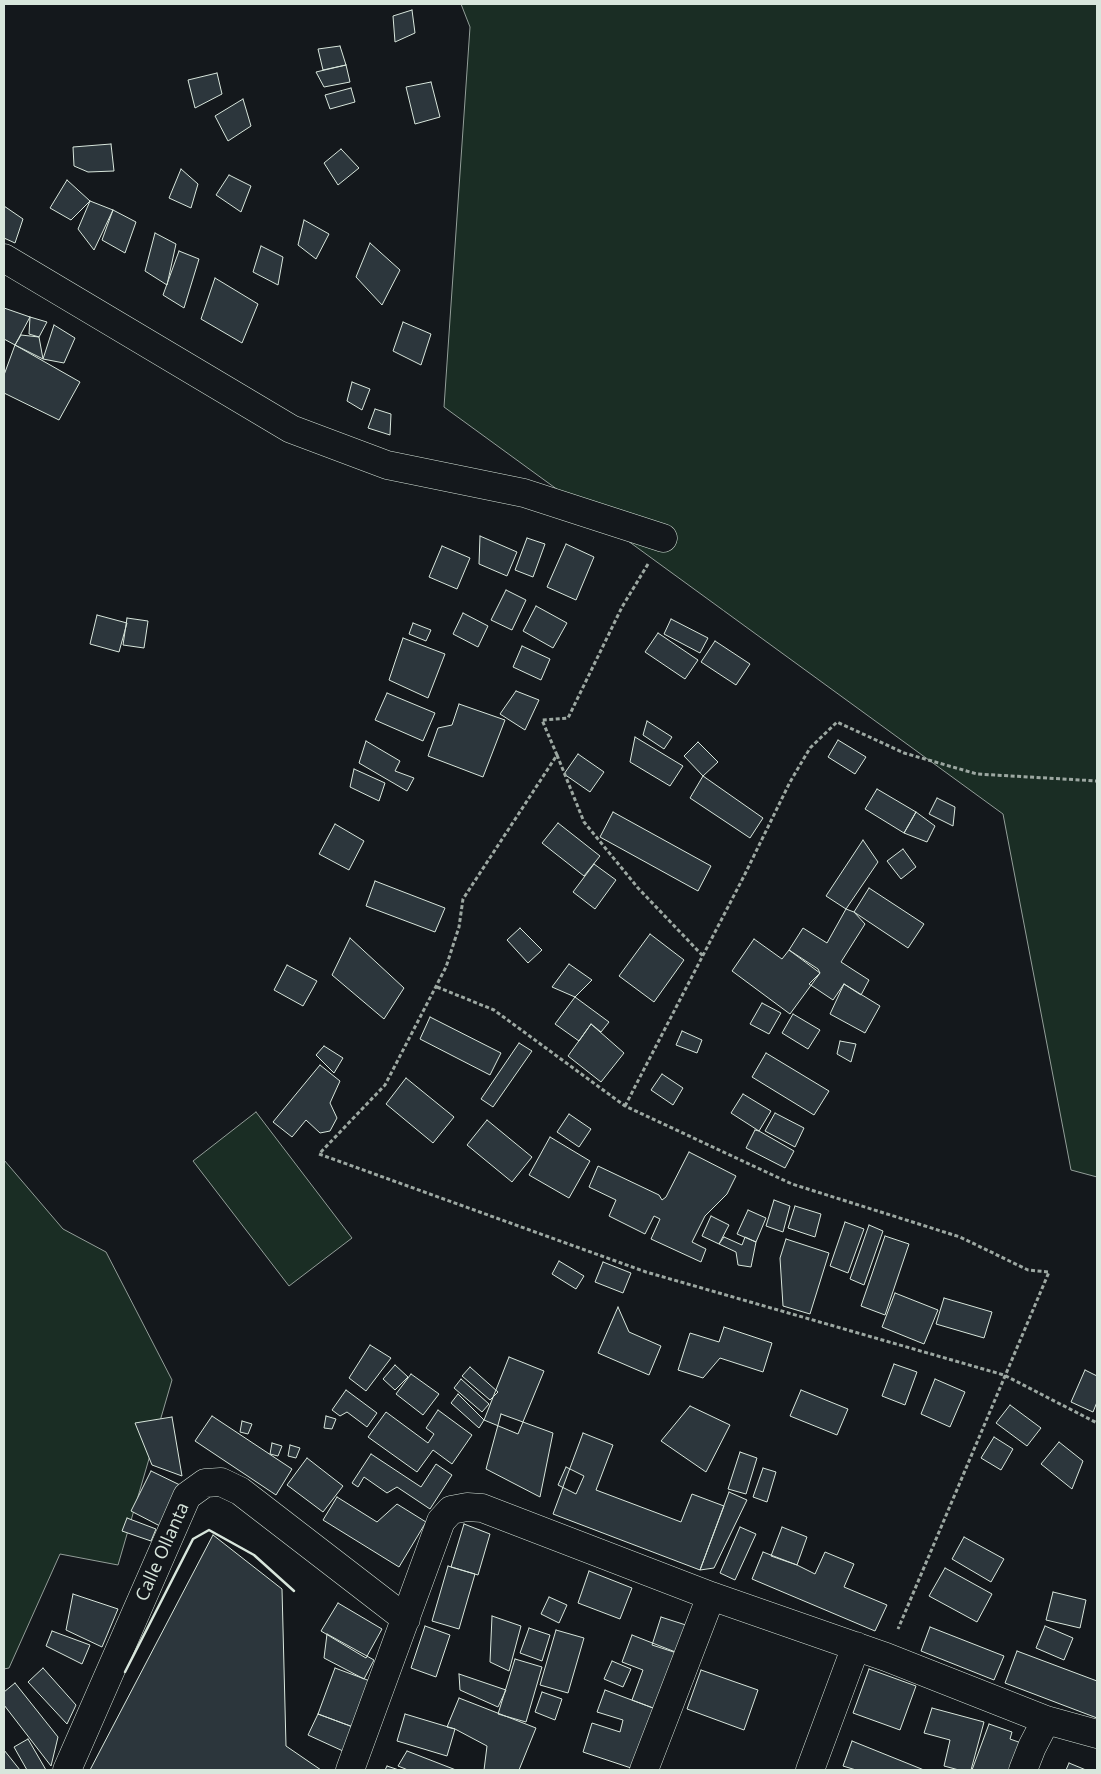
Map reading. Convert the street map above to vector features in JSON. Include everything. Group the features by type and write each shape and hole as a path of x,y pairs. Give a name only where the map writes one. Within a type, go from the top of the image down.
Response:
{"street":[{"path":"4,258 291,429 387,466 524,493 663,538"},
{"name":"Calle Ollanta","path":"67,1770 187,1496 206,1483 221,1482 240,1491 406,1619"},
{"path":"350,1770 441,1521 451,1510 467,1508 482,1508 711,1596 886,1657 1046,1720 1097,1734"},
{"path":"644,1770 711,1596"},
{"path":"810,1770 856,1646"},
{"path":"1023,1770 1046,1720"}],"path":[{"path":"663,538 622,607 568,718 542,720 584,822 638,888 703,956"},
{"path":"625,1106 790,782 810,748 837,722 904,753 977,774 1097,781"},
{"path":"557,755 463,899 459,927 446,967 385,1085 319,1154 646,1272 1004,1376 1097,1423"},
{"path":"436,986 494,1010 625,1106 792,1184 960,1238 1028,1270 1049,1272 886,1657"}],"green space":[{"path":"461,4 1097,4 1097,1177 1071,1170 1003,814 444,407 470,27"},
{"path":"256,1112 352,1238 289,1286 193,1161"},
{"path":"4,1160 63,1229 106,1252 172,1380 118,1565 60,1554 9,1668 4,1669"}],"building":[{"path":"412,10 415,33 395,42 393,16"},
{"path":"340,46 346,65 323,70 318,49"},
{"path":"346,65 350,82 324,87 316,72"},
{"path":"217,73 222,94 195,108 188,80"},
{"path":"431,82 440,117 415,124 406,87"},
{"path":"351,88 355,102 330,109 325,95"},
{"path":"243,99 251,126 228,141 215,116"},
{"path":"111,144 114,171 88,172 74,166 73,147"},
{"path":"341,149 359,168 338,185 324,163"},
{"path":"181,169 198,184 191,208 169,198"},
{"path":"229,175 251,186 241,212 216,195"},
{"path":"67,180 90,201 71,220 50,208"},
{"path":"90,201 113,210 94,250 78,229"},
{"path":"4,206 23,219 15,243 4,238"},
{"path":"113,210 136,222 125,253 102,240"},
{"path":"304,220 329,234 316,259 298,245"},
{"path":"155,233 176,244 167,285 145,271"},
{"path":"370,243 400,270 382,305 356,277"},
{"path":"261,246 283,257 278,285 253,272"},
{"path":"179,251 199,259 184,308 163,295"},
{"path":"215,278 258,304 242,343 201,319"},
{"path":"4,308 30,317 15,345 4,339"},
{"path":"30,317 47,322 39,337 29,334"},
{"path":"403,322 431,334 421,365 393,351"},
{"path":"54,325 75,338 64,363 43,359"},
{"path":"21,335 39,337 43,359 15,345"},
{"path":"15,345 80,382 59,420 4,393 4,375"},
{"path":"352,382 370,389 362,410 347,401"},
{"path":"375,409 391,414 390,435 368,428"},
{"path":"480,536 517,552 507,576 479,564"},
{"path":"527,538 545,544 533,577 515,570"},
{"path":"566,544 594,557 576,600 547,587"},
{"path":"442,546 470,558 457,589 429,577"},
{"path":"506,590 526,600 512,630 491,620"},
{"path":"536,606 567,623 553,648 523,631"},
{"path":"463,613 488,626 478,647 453,634"},
{"path":"97,615 127,623 119,652 90,644"},
{"path":"127,618 148,621 144,648 123,645"},
{"path":"671,619 708,638 700,653 664,634"},
{"path":"413,623 431,630 426,641 409,634"},
{"path":"658,633 698,660 685,679 645,652"},
{"path":"403,638 445,654 428,698 389,680"},
{"path":"715,641 750,664 736,685 701,662"},
{"path":"522,646 550,659 541,680 513,667"},
{"path":"516,691 539,700 525,730 500,714"},
{"path":"387,693 435,713 423,741 375,720"},
{"path":"459,704 505,720 483,777 428,756 438,728 452,725"},
{"path":"647,721 672,737 664,749 643,735"},
{"path":"635,737 683,766 670,786 630,762"},
{"path":"838,740 866,757 855,774 828,757"},
{"path":"366,741 400,761 395,771 414,778 407,791 359,763"},
{"path":"698,742 718,762 703,776 684,756"},
{"path":"578,754 604,772 590,792 564,774"},
{"path":"354,769 385,783 379,801 350,787"},
{"path":"703,776 763,818 750,838 690,798"},
{"path":"877,789 916,812 904,833 865,809"},
{"path":"937,798 955,807 953,826 929,814"},
{"path":"613,812 711,866 698,891 600,837"},
{"path":"916,812 935,826 927,842 904,833"},
{"path":"558,823 600,856 584,876 542,843"},
{"path":"335,824 364,841 349,870 319,854"},
{"path":"863,840 878,862 846,909 826,896"},
{"path":"903,849 916,867 901,879 887,861"},
{"path":"594,864 616,880 595,909 573,892"},
{"path":"375,881 445,908 435,932 366,906"},
{"path":"869,888 924,924 908,948 854,912"},
{"path":"846,909 854,912 865,924 841,962 869,980 861,995 844,984 833,1000 809,984 820,973 818,969 789,950 803,928 827,943"},
{"path":"520,928 542,950 528,963 507,940"},
{"path":"650,934 684,960 654,1002 619,976"},
{"path":"350,938 404,988 384,1019 332,975"},
{"path":"754,939 782,959 789,950 820,973 790,1014 732,971"},
{"path":"569,964 592,980 575,997 552,987"},
{"path":"287,965 317,981 303,1006 274,990"},
{"path":"844,984 880,1006 865,1033 830,1014"},
{"path":"575,997 609,1022 601,1032 591,1024 579,1041 555,1024"},
{"path":"762,1003 781,1013 769,1034 750,1024"},
{"path":"793,1014 820,1030 808,1049 782,1033"},
{"path":"430,1017 501,1053 490,1075 420,1039"},
{"path":"591,1024 624,1053 601,1082 568,1056"},
{"path":"682,1031 702,1040 697,1053 676,1045"},
{"path":"840,1041 856,1044 851,1062 837,1054"},
{"path":"519,1043 532,1051 493,1107 481,1099"},
{"path":"324,1046 343,1058 334,1073 316,1055"},
{"path":"766,1053 829,1091 814,1115 752,1077"},
{"path":"320,1065 340,1081 330,1103 337,1118 330,1131 320,1133 306,1120 292,1137 273,1122"},
{"path":"662,1074 683,1088 673,1105 651,1090"},
{"path":"406,1078 454,1117 433,1143 386,1104"},
{"path":"743,1094 771,1111 759,1131 731,1113"},
{"path":"775,1113 804,1128 795,1147 765,1131"},
{"path":"569,1114 591,1129 579,1147 557,1132"},
{"path":"487,1120 532,1157 512,1182 467,1145"},
{"path":"755,1130 794,1151 785,1168 746,1148"},
{"path":"550,1137 590,1161 569,1198 529,1175"},
{"path":"689,1152 736,1176 727,1194 705,1216 692,1242 706,1249 701,1262 651,1239 660,1219 654,1216 645,1234 609,1216 616,1200 589,1187 598,1166 659,1195 662,1200 666,1197"},
{"path":"774,1200 790,1206 783,1232 766,1226"},
{"path":"795,1206 821,1214 815,1237 788,1228"},
{"path":"748,1210 766,1218 756,1242 737,1234"},
{"path":"711,1216 729,1225 719,1244 702,1236"},
{"path":"845,1222 864,1229 848,1273 830,1266"},
{"path":"869,1225 883,1231 864,1285 850,1279"},
{"path":"885,1236 909,1244 885,1315 861,1306"},
{"path":"724,1237 742,1245 745,1237 756,1242 751,1267 738,1265 736,1252 719,1244"},
{"path":"786,1239 829,1253 810,1314 783,1306 780,1258"},
{"path":"559,1261 584,1276 576,1289 552,1274"},
{"path":"603,1262 631,1273 623,1293 595,1282"},
{"path":"895,1293 938,1310 924,1344 882,1327"},
{"path":"944,1298 992,1312 984,1338 936,1324"},
{"path":"618,1307 629,1332 661,1346 649,1375 598,1353"},
{"path":"724,1327 772,1343 763,1372 720,1358 703,1378 678,1370 690,1333 719,1342"},
{"path":"370,1345 391,1358 366,1391 349,1378"},
{"path":"509,1357 544,1371 518,1434 484,1420"},
{"path":"894,1364 917,1372 905,1405 882,1396"},
{"path":"395,1365 408,1377 395,1390 383,1379"},
{"path":"470,1367 498,1392 490,1400 462,1376"},
{"path":"1085,1370 1097,1376 1097,1402 1093,1412 1071,1402"},
{"path":"411,1374 439,1394 423,1415 396,1394"},
{"path":"461,1379 489,1404 482,1412 454,1388"},
{"path":"935,1379 965,1392 950,1427 921,1414"},
{"path":"346,1390 377,1413 367,1427 347,1412 340,1416 332,1410"},
{"path":"801,1390 848,1409 837,1435 790,1416"},
{"path":"458,1394 484,1420 479,1428 451,1403"},
{"path":"1010,1405 1041,1428 1027,1446 996,1423"},
{"path":"690,1406 730,1425 706,1472 661,1441"},
{"path":"438,1410 472,1435 452,1464 433,1450 417,1472 368,1437 386,1412 428,1443 434,1434 426,1428"},
{"path":"501,1414 553,1433 540,1497 486,1469"},
{"path":"212,1416 292,1469 276,1495 195,1441"},
{"path":"326,1416 336,1419 332,1429 324,1428"},
{"path":"172,1417 182,1476 152,1465 135,1423"},
{"path":"242,1421 252,1424 248,1434 240,1432"},
{"path":"583,1433 613,1445 596,1490 681,1522 692,1494 724,1506 700,1570 553,1514"},
{"path":"994,1437 1013,1449 1001,1470 981,1458"},
{"path":"1059,1442 1083,1461 1072,1489 1041,1464"},
{"path":"272,1443 282,1446 278,1456 270,1454"},
{"path":"290,1445 300,1448 296,1458 288,1456"},
{"path":"740,1452 757,1458 746,1494 728,1489"},
{"path":"371,1454 421,1487 436,1464 452,1475 430,1509 397,1487 387,1493 364,1477 358,1487 352,1483"},
{"path":"307,1458 343,1486 323,1512 287,1485"},
{"path":"566,1467 584,1476 576,1494 558,1485"},
{"path":"763,1468 776,1472 767,1502 753,1497"},
{"path":"151,1471 180,1485 160,1526 131,1511"},
{"path":"729,1492 747,1500 714,1568 700,1570"},
{"path":"337,1497 377,1522 397,1504 426,1522 399,1567 323,1520"},
{"path":"127,1518 156,1529 151,1541 122,1531"},
{"path":"464,1524 490,1534 478,1575 451,1567"},
{"path":"740,1527 756,1534 735,1580 720,1573"},
{"path":"782,1527 807,1537 797,1565 771,1556"},
{"path":"213,1535 282,1589 286,1746 321,1770 90,1770"},
{"path":"964,1537 1004,1559 991,1582 952,1559"},
{"path":"763,1552 815,1574 825,1552 854,1564 844,1587 887,1605 875,1631 752,1579"},
{"path":"448,1566 475,1574 459,1629 432,1621"},
{"path":"945,1568 992,1594 977,1622 929,1596"},
{"path":"589,1571 632,1588 620,1619 578,1603"},
{"path":"1053,1592 1086,1600 1080,1628 1046,1620"},
{"path":"73,1594 118,1609 102,1647 66,1630"},
{"path":"549,1597 567,1605 559,1623 541,1614"},
{"path":"338,1603 382,1629 366,1658 321,1631"},
{"path":"492,1616 521,1626 509,1671 490,1662"},
{"path":"661,1617 692,1627 683,1655 652,1645"},
{"path":"425,1626 450,1635 436,1677 411,1668"},
{"path":"1045,1626 1073,1638 1064,1660 1036,1648"},
{"path":"930,1627 1004,1656 994,1680 921,1651"},
{"path":"529,1628 550,1635 542,1661 520,1653"},
{"path":"556,1630 584,1638 568,1693 540,1685"},
{"path":"52,1631 90,1645 82,1664 46,1646"},
{"path":"327,1634 374,1660 364,1679 324,1658"},
{"path":"632,1635 683,1655 661,1711 632,1700 643,1670 622,1662"},
{"path":"1017,1651 1097,1681 1097,1718 1005,1683"},
{"path":"515,1659 542,1667 526,1722 498,1714"},
{"path":"612,1661 631,1669 623,1687 604,1679"},
{"path":"43,1668 76,1705 67,1724 28,1682"},
{"path":"335,1668 370,1681 353,1727 318,1714"},
{"path":"869,1669 916,1686 900,1730 853,1713"},
{"path":"701,1670 758,1690 744,1730 687,1709"},
{"path":"459,1674 506,1690 498,1707 460,1690"},
{"path":"15,1683 58,1737 51,1766 4,1705 4,1692"},
{"path":"605,1690 661,1711 637,1770 583,1752 592,1723 620,1732 623,1720 597,1712"},
{"path":"542,1692 562,1699 555,1720 535,1712"},
{"path":"459,1698 536,1728 519,1770 484,1770 487,1746 455,1729 447,1727"},
{"path":"932,1708 984,1722 971,1770 959,1770 944,1766 950,1740 924,1733"},
{"path":"318,1714 353,1727 343,1751 308,1735"},
{"path":"405,1714 455,1729 447,1756 397,1741"},
{"path":"989,1724 1012,1732 1010,1739 1030,1746 1021,1770 972,1770"},
{"path":"28,1739 46,1770 27,1770 14,1747"},
{"path":"852,1741 924,1770 856,1770 843,1766"},
{"path":"4,1750 20,1770 4,1770"},
{"path":"407,1751 456,1770 408,1770 398,1766"},
{"path":"1069,1763 1086,1770 1066,1770"},
{"path":"387,1766 399,1770 385,1770"}],"wall":[{"path":"125,1672 193,1539 209,1530 254,1555 294,1591"}]}
